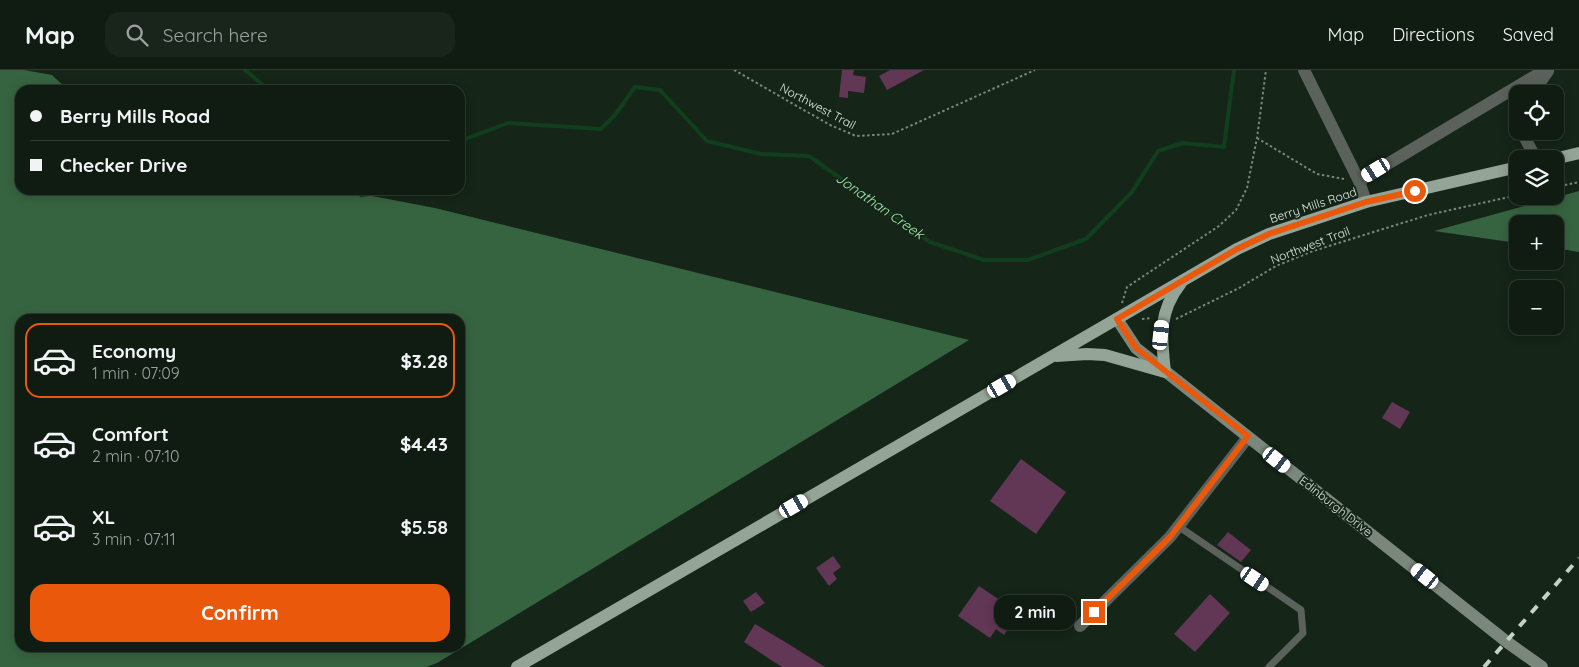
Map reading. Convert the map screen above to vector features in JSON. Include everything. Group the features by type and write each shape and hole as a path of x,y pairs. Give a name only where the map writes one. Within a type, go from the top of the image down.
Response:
{"main road":[{"path":"1564,157 1579,153"},
{"name":"Berry Mills Road","path":"518,667 1237,249 1269,234 1366,202 1509,169"},
{"path":"1053,356 1105,355 1165,372 1161,335 1163,318 1173,293 1185,279"}],"street":[{"path":"1304,70 1359,180 1366,202"},
{"path":"1359,180 1547,70"},
{"path":"1538,85 1547,70"},
{"name":"Edinburgh Drive","path":"1117,319 1136,348 1165,372 1507,642 1542,667"},
{"path":"1080,626 1170,537 1248,436"}],"lane":[{"path":"1178,526 1301,610 1303,633 1269,667"}],"path":[{"name":"Northwest Trail","path":"734,70 830,125 856,136 892,134 1035,70"},
{"path":"1126,287 1219,226 1236,210 1247,188 1257,138 1266,70"},
{"path":"1257,138 1317,174 1359,180"},
{"path":"1564,185 1579,182"},
{"name":"Northwest Trail","path":"1117,319 1163,318 1173,321 1239,288 1276,266 1344,240 1428,215 1509,197"}],"green space":[{"path":"0,70 24,70 52,75 63,85 15,85 15,195 367,195 435,208 969,340 465,646 465,314 15,314 15,652 455,652 426,667 0,667"},
{"path":"1579,191 1579,252 1564,250 1564,215 1509,215 1509,242 1434,231 1528,205 1564,205 1564,195"}],"building":[{"path":"842,70 854,70 853,75 866,77 864,93 848,91 848,98 839,97"},
{"path":"890,70 924,70 887,90 879,76"},
{"path":"1392,402 1410,412 1400,429 1382,418"},
{"path":"1021,459 1066,492 1036,534 990,501"},
{"path":"1228,532 1251,550 1241,562 1217,545"},
{"path":"833,556 841,567 833,573 837,579 829,586 816,568"},
{"path":"979,586 1019,613 1004,635 996,629 990,638 958,616"},
{"path":"756,592 765,603 751,612 743,601"},
{"path":"1210,594 1230,613 1195,652 1174,634"},
{"path":"755,624 825,667 782,667 744,642"}],"waterway":[{"name":"Jonathan Creek","path":"245,70 263,85"},
{"name":"Jonathan Creek","path":"465,139 508,123 601,129 615,115 635,87 660,90 707,141 761,154 809,156 930,242 984,260 1028,260 1086,239 1132,192 1158,151 1183,143 1224,147 1234,70"}],"railway":[{"path":"1484,667 1579,558"}],"route":[{"path":"1094,612 1170,537 1248,436 1136,348 1117,319 1237,249 1269,234 1366,202 1415,191"}]}
